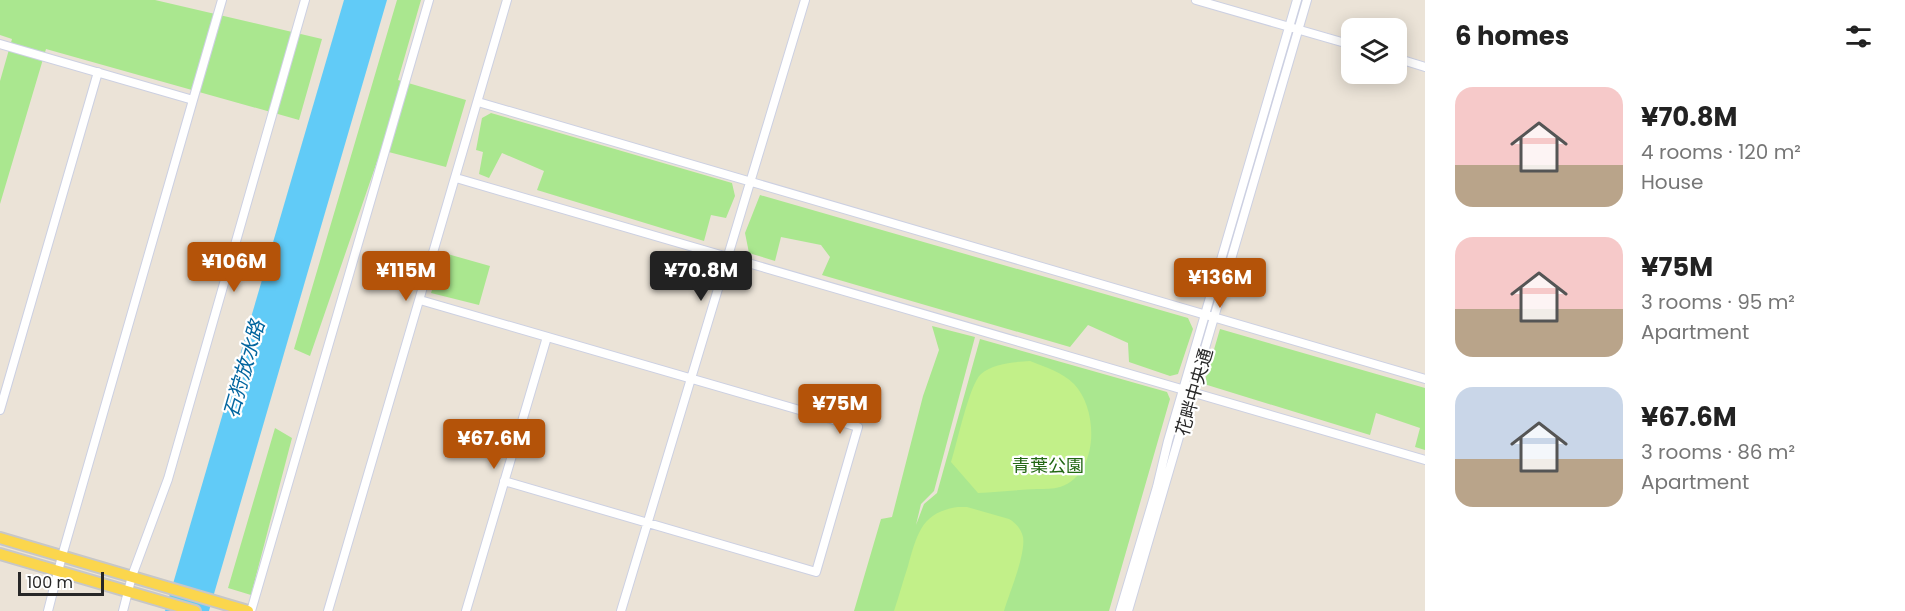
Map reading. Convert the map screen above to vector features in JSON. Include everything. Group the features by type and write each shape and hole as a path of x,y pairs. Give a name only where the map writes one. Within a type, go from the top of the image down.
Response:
{"main road":[{"path":"0,538 250,611"},
{"path":"0,554 195,611"}],"street":[{"path":"48,611 222,0"},
{"path":"123,611 132,576 168,479 305,0"},
{"path":"250,611 429,0"},
{"path":"328,611 507,0"},
{"path":"621,611 805,0"},
{"path":"1196,0 1341,42"},
{"name":"花畔中央通","path":"1120,611 1297,0"},
{"name":"花畔中央通","path":"1128,611 1307,0"},
{"path":"0,44 193,100"},
{"path":"1407,61 1425,67"},
{"path":"0,410 98,72"},
{"path":"478,102 1425,379"},
{"path":"456,178 1425,460"},
{"path":"420,300 858,427 816,572 504,481"},
{"path":"466,611 547,337"}],"green space":[{"path":"0,0 155,0 322,39 299,120 46,49 0,204 0,81 12,39 0,35"},
{"path":"397,0 421,0 398,80 466,100 446,167 381,150 310,356 294,349"},
{"path":"491,113 732,183 735,196 726,218 711,215 704,241 537,190 544,171 502,153 489,178 479,174 483,152 476,150 482,118"},
{"path":"760,195 1188,318 1193,329 1178,374 1170,376 1129,362 1128,343 1088,325 1070,347 822,275 830,257 821,245 781,237 775,261 749,253 745,233"},
{"path":"444,253 490,266 479,305 431,293"},
{"name":"青葉公園","path":"932,326 975,337 934,491 921,504 916,525 924,504 937,493 980,339 1167,392 1170,399 1109,611 854,611 881,519 892,517 923,396 939,350"},
{"path":"1220,329 1425,388 1425,450 1415,447 1420,428 1376,413 1370,435 1204,384"},
{"path":"1030,361 1064,376 1082,395 1091,425 1088,456 1082,469 1073,480 1060,487 978,493 951,462 972,390 981,374 992,367"},
{"path":"275,428 292,438 251,595 228,588"},
{"path":"958,507 967,507 1009,519 1021,531 1022,553 1004,611 894,611 918,535 928,520 936,514"}],"water":[{"name":"石狩放水路","path":"344,0 387,0 209,611 165,611"}]}
